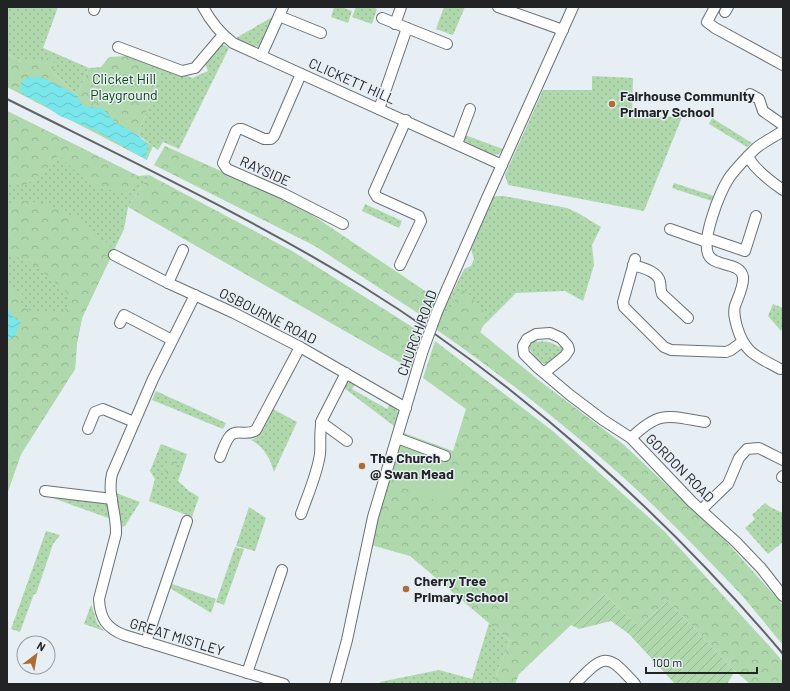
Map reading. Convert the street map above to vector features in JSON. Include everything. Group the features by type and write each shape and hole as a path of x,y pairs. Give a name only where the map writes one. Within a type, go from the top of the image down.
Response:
{"street":[{"path":"395,24 401,7"},
{"path":"498,7 563,30"},
{"name":"CHURCH ROAD","path":"335,684 347,640 373,517 422,353 437,312 573,7"},
{"path":"715,7 707,22 715,28 783,65"},
{"name":"CLICKETT HILL","path":"207,8 211,21 223,35 233,43 406,120 502,165"},
{"path":"261,56 281,12 321,32"},
{"path":"382,18 447,44"},
{"path":"379,109 406,28"},
{"path":"118,47 182,71 195,68 223,35"},
{"name":"RAYSIDE","path":"301,74 274,136 271,139 264,139 239,129 236,131 223,163 227,169 284,194 342,224"},
{"path":"750,94 759,99 763,111 783,125"},
{"path":"457,144 470,109"},
{"path":"400,265 421,221 419,216 377,197 374,192 406,120"},
{"path":"780,369 753,354 742,342 734,313 744,280 743,274 739,270 712,259 708,252 707,240 708,228 728,179 757,147 783,130"},
{"path":"748,156 750,160 770,180 783,190"},
{"path":"670,229 745,251 756,216"},
{"path":"168,283 183,250"},
{"name":"OSBOURNE ROAD","path":"114,255 168,283 234,313 300,347 406,408"},
{"path":"688,318 660,292 661,282 655,274 634,262 623,302 624,307 664,347 667,349 678,350 726,352 742,342"},
{"name":"GREAT MISTLEY","path":"195,295 153,378 112,474 110,485 116,534 99,599 100,610 108,626 116,632 272,682 284,684"},
{"path":"120,324 124,315 172,340"},
{"name":"GORDON ROAD","path":"544,373 565,356 569,350 568,346 561,338 550,333 542,333 526,339 523,346 524,354 544,373 570,395 603,420 631,438 701,510 736,542 761,568 783,596"},
{"path":"220,456 232,434 236,432 249,434 256,430 300,347"},
{"path":"301,514 316,472 321,447 321,422 346,374"},
{"path":"88,429 96,412 102,409 134,422"},
{"path":"631,438 650,421 661,417 671,416 705,422"},
{"path":"321,422 347,440"},
{"path":"397,438 445,456"},
{"path":"701,510 728,484 740,458 747,450 759,448 783,460"},
{"path":"45,491 112,499"},
{"path":"146,642 187,521"},
{"path":"247,673 282,570"},
{"path":"575,684 598,662 609,661 621,668 635,684"}],"green space":[{"path":"7,7 58,7 43,48 89,68 77,95 53,73 23,62 7,54"},
{"path":"334,7 341,7 352,11 348,23 331,17"},
{"path":"356,7 372,7 377,9 372,24 352,17"},
{"path":"444,7 465,7 453,35 436,29"},
{"path":"274,16 261,45 258,47 236,38"},
{"path":"219,42 229,48 179,149 163,142 158,150 138,135 162,68 178,72 192,78 208,71 204,61"},
{"name":"Clicket Hill Playground","path":"7,54 23,62 55,57 53,73 77,95 89,68 101,67 109,57 128,56 162,68 138,135 128,130 153,146 147,160 7,87"},
{"path":"592,76 633,78 632,116 682,117 644,211 508,185 505,175 543,90 592,90"},
{"path":"7,111 138,176 149,175 128,207 124,229 82,318 77,343 75,369 21,454 7,494"},
{"path":"7,111 138,176 129,195 91,185 58,155 44,172 22,187 7,180"},
{"path":"712,118 752,143 747,147 709,124"},
{"path":"465,135 503,149 499,154 494,155 466,142 464,140"},
{"path":"165,146 299,206 437,299 433,323 315,246 154,165"},
{"path":"149,175 292,251 425,335 413,370 128,207"},
{"path":"674,183 714,196 712,201 672,188"},
{"path":"496,196 504,196 567,208 601,227 592,245 594,265 583,301 565,291 516,293 483,326 471,352 437,329 443,312 464,269 471,266 474,259 471,249 493,198"},
{"path":"13,199 47,204 76,218 110,245 111,256 82,318 77,343 75,369 21,454 7,494 7,288 23,293 18,301 29,310 51,313 71,308 66,291 27,260 7,255 7,209"},
{"path":"365,204 402,221 399,228 362,211"},
{"path":"462,288 486,313 480,332 541,382 623,444 723,538 783,605 783,645 734,587 634,487 540,407 437,330"},
{"path":"773,304 783,308 783,327 781,331 768,316"},
{"path":"535,340 537,342 548,342 559,347 561,345 563,346 564,351 549,364 542,363 534,357 529,347"},
{"path":"435,341 554,432 664,531 783,662 783,684 750,684 735,671 668,601 638,626 604,594 519,674 515,684 493,684 510,641 410,556 371,545 401,432 453,451 466,409 423,378"},
{"path":"348,382 355,384 352,389 387,409 390,404 396,408 398,413 394,426 344,388"},
{"path":"156,391 226,423 223,429 152,400"},
{"path":"273,409 297,422 274,472 266,453 260,446 251,440 262,431"},
{"path":"161,444 187,454 178,481 189,491 199,497 192,517 149,501 155,479 150,471"},
{"path":"408,454 462,475 450,506 396,485"},
{"path":"170,457 177,461 176,472 170,478 164,476"},
{"path":"116,493 140,502 125,526 122,527"},
{"path":"50,497 106,503 108,505 111,519"},
{"path":"765,503 783,513 783,542 768,554 745,528 755,519 752,515"},
{"path":"249,507 266,518 255,551 236,546"},
{"path":"46,531 60,535 53,544 36,594 34,594 20,632 11,629"},
{"path":"235,547 244,549 224,605 216,602"},
{"path":"172,584 216,599 211,613 170,588"},
{"path":"604,594 638,626 668,601 735,671 727,684 675,684 629,634 611,621 579,629 571,625"},
{"path":"91,605 97,623 104,631 84,624"},
{"path":"489,623 510,641 493,684 379,684 380,682 439,670 472,679"}],"water":[{"path":"28,77 39,77 77,95 83,106 102,108 116,123 138,135 148,145 146,155 147,160 97,131 60,116 39,102 27,97 19,89 22,82"},
{"path":"7,307 12,316 21,322 15,335 7,341"}],"railway":[{"path":"7,99 231,212 319,260 421,324 478,365 533,408 639,501 689,551 783,654"}],"place":[{"name":"Fairhouse Community Primary School","path":"612,104"},
{"name":"The Church @ Swan Mead","path":"362,466"},
{"name":"Cherry Tree Primary School","path":"406,589"}]}
